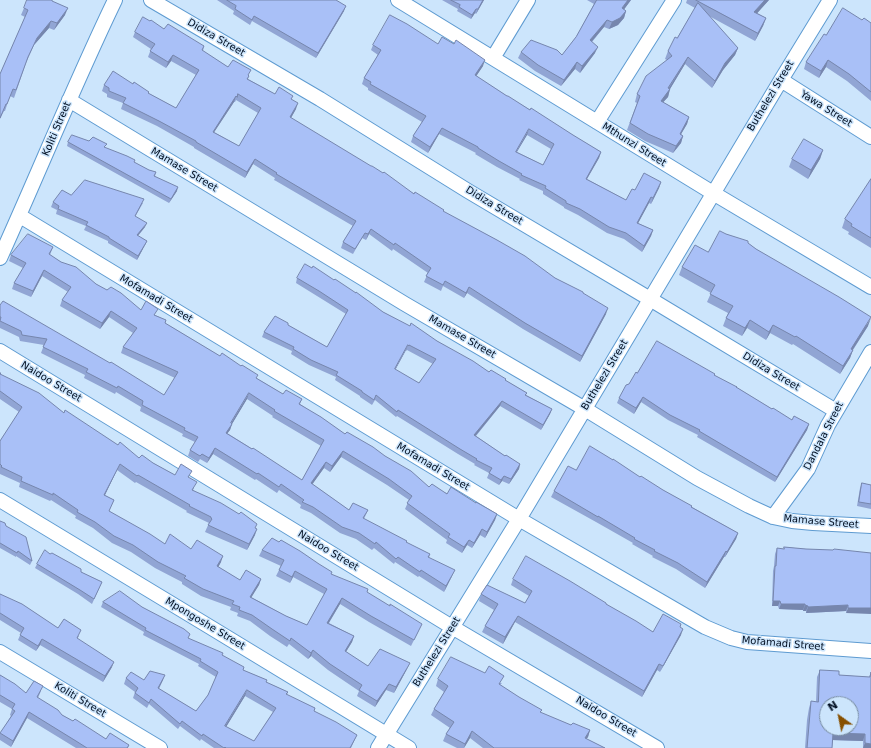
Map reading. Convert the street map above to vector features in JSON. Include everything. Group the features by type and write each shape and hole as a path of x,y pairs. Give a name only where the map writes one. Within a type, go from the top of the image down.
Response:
{"street":[{"name":"Koliti Street","path":"0,258 20,216 69,100 116,0"},
{"name":"Didiza Street","path":"151,0 311,94 836,412"},
{"name":"Mthunzi Street","path":"398,0 713,193 871,287"},
{"path":"493,58 528,0"},
{"path":"597,122 674,0"},
{"name":"Buthelezi Street","path":"378,748 519,519 830,0"},
{"name":"Yawa Street","path":"781,80 871,137"},
{"name":"Mamase Street","path":"69,100 405,304 585,409 697,478 749,506 773,518 813,523 871,526"},
{"name":"Mofamadi Street","path":"20,216 519,519 705,627 724,636 747,642 871,651"},
{"name":"Naidoo Street","path":"0,351 452,626 657,748"},
{"name":"Dandala Street","path":"773,518 808,469 828,425 871,352"},
{"name":"Mpongoshe Street","path":"0,500 409,748"},
{"name":"Koliti Street","path":"0,652 160,748"}],"building":[{"path":"27,0 52,0 68,8 57,23 51,21 37,38 28,57 16,90 13,89 0,118 0,74 28,10 24,8"},
{"path":"227,0 336,0 346,6 318,53 254,16 252,20 235,9 236,6"},
{"path":"451,0 483,0 478,9 476,9 472,15"},
{"path":"597,0 628,0 622,8 626,11 620,18 612,22 607,20 590,40 598,47 582,66 577,62 564,80 538,65 521,52 531,40 557,50 562,55 576,37"},
{"path":"696,0 765,0 754,12 766,18 758,33"},
{"path":"698,3 738,48 725,63 715,81 688,57 668,88 670,89 661,101 689,117 680,134 683,136 676,146 648,134 630,123 640,96 637,94 646,76 672,56 668,51 675,37 677,38"},
{"path":"843,8 862,20 864,18 871,23 871,92 849,74 828,60 821,71 806,62 824,34 826,35"},
{"path":"390,15 438,44 442,37 454,44 456,40 485,60 475,75 507,96 530,110 531,108 601,152 586,179 626,200 632,189 635,190 644,173 661,182 637,223 653,230 644,246 626,233 609,227 580,209 566,203 566,201 545,188 546,186 521,175 522,174 478,147 442,128 430,147 413,136 426,116 370,84 371,82 364,78 381,50 373,45","holes":["529,129 554,144 543,165 516,152"]},
{"path":"143,17 150,21 151,20 164,29 168,24 204,46 202,50 228,67 233,60 251,70 247,79 275,94 279,87 293,96 291,99 298,103 290,117 371,166 383,173 384,172 414,194 415,192 444,210 443,211 525,256 555,278 583,292 608,308 582,356 525,323 469,287 466,293 445,281 443,285 426,276 431,268 395,243 394,245 371,229 368,234 365,233 355,249 343,242 356,221 276,174 277,173 255,159 247,172 196,141 123,103 126,98 109,91 109,88 104,85 113,71 133,84 134,82 149,92 148,93 176,108 199,70 173,55 168,62 150,51 155,44 135,32","holes":["238,94 261,108 239,146 213,132"]},
{"path":"72,135 89,141 93,137 107,144 104,147 135,160 134,162 156,172 154,176 178,187 171,199 68,142"},
{"path":"804,139 823,150 811,170 792,159"},
{"path":"871,179 871,238 851,226 852,224 845,219"},
{"path":"85,180 144,199 135,216 147,223 137,235 147,241 138,256 109,237 86,225 88,222 58,209 59,206 53,202 62,190 71,195"},
{"path":"720,231 748,241 748,243 756,249 871,317 851,349 853,350 843,366 796,336 795,337 773,325 769,332 750,320 745,328 726,318 733,306 710,294 715,285 682,267 695,245 708,252"},
{"path":"28,234 53,247 49,254 61,262 76,267 96,284 107,290 111,287 121,293 141,310 146,301 158,309 154,315 166,320 165,323 220,356 222,353 241,366 242,365 258,375 256,378 283,394 286,390 302,399 299,404 345,434 347,432 411,471 429,487 432,484 447,494 451,487 497,514 487,532 482,529 474,543 469,540 464,547 448,537 450,534 407,503 412,496 389,479 343,451 332,466 326,462 311,483 349,510 353,503 368,510 363,518 430,554 428,557 455,570 446,586 421,570 420,572 398,557 396,559 376,542 375,544 359,533 342,527 313,507 302,502 304,500 281,484 279,487 215,448 209,458 202,454 200,456 190,450 198,437 184,430 185,428 142,405 143,401 118,386 117,388 86,372 88,369 43,347 47,339 22,335 21,331 0,321 0,305 3,301 110,363 111,362 164,395 178,372 123,347 137,328 111,311 102,323 62,300 71,287 44,270 33,291 14,283 26,263 11,255","holes":["249,393 275,410 274,411 324,440 302,480 253,448 252,449 226,433"]},
{"path":"305,264 312,268 313,266 356,292 383,312 410,326 411,323 437,341 473,361 489,372 491,370 506,379 505,380 527,393 525,395 552,409 543,425 502,401 474,435 505,456 506,455 520,464 511,479 504,476 501,480 489,473 492,468 476,460 477,459 398,410 397,412 376,395 374,400 336,375 338,372 311,360 293,349 294,347 264,332 275,316 327,347 348,310 297,278","holes":["408,345 436,359 419,383 395,369"]},
{"path":"657,341 792,420 794,416 809,424 777,477 699,431 700,430 670,415 643,397 636,408 619,398 626,385 629,384 636,372 637,373"},
{"path":"0,374 39,393 64,413 65,410 118,445 120,442 139,458 142,455 175,475 181,464 192,471 188,477 197,482 192,490 221,503 239,514 241,512 257,524 255,528 257,529 249,544 208,525 212,519 211,517 189,506 190,505 138,475 137,476 120,464 104,495 114,500 109,511 165,544 170,534 191,549 197,540 223,556 217,566 240,580 246,570 261,579 250,597 307,625 327,589 295,571 292,577 279,570 284,560 262,550 272,538 279,542 281,540 300,551 332,572 331,574 368,589 367,592 422,624 414,640 342,598 327,623 354,636 345,651 368,666 380,649 410,663 396,687 389,684 377,701 359,690 362,685 330,664 313,650 311,653 291,638 290,641 252,615 239,610 240,607 232,604 234,601 203,589 184,578 186,576 158,562 133,545 114,536 95,522 77,512 78,510 53,493 53,495 21,481 22,477 1,467 0,441 22,407 0,391"},
{"path":"590,446 640,477 641,476 692,506 691,507 738,533 707,582 678,563 654,551 655,550 554,491 568,466 576,470"},
{"path":"862,483 871,485 871,504 859,502"},
{"path":"0,521 26,537 32,561 18,551 17,553 0,543"},
{"path":"784,547 834,549 871,553 871,608 848,608 848,605 808,607 805,604 781,604 780,601 773,601 777,548 784,549"},
{"path":"45,550 50,554 52,553 81,569 81,572 102,582 94,599 37,564"},
{"path":"526,556 653,632 663,614 681,624 680,627 683,629 663,666 659,664 644,691 518,616 505,637 485,626 498,604 481,594 487,585 525,603 532,591 513,579"},
{"path":"120,591 142,607 184,629 190,634 188,638 223,653 222,655 244,667 243,670 267,680 266,682 288,692 286,694 315,708 314,711 357,735 350,748 224,748 203,734 202,736 182,721 180,724 151,699 149,703 135,693 138,688 126,678 131,672 144,680 150,671 165,675 158,688 196,711 208,695 218,672 200,661 201,659 145,630 146,628 103,602","holes":["247,690 276,708 254,741 225,726"]},
{"path":"0,594 22,604 58,628 64,619 81,630 77,638 114,662 105,676 42,639 38,646 20,635 24,628 0,613"},
{"path":"451,657 485,673 489,666 504,676 499,684 542,710 540,712 571,725 573,723 590,730 585,738 605,748 494,748 472,731 465,744 446,734 454,722 434,709 448,686 438,679"},
{"path":"820,670 839,671 839,675 870,677 871,672 871,744 865,743 865,734 859,734 859,696 819,696 819,736 833,736 832,748 807,748 811,701 818,702"},
{"path":"0,675 26,693 34,681 43,686 37,697 58,710 62,715 73,721 75,719 106,739 110,733 129,745 127,748 87,748 29,712 13,741 0,733 15,711 12,709 15,704 0,695"}]}
